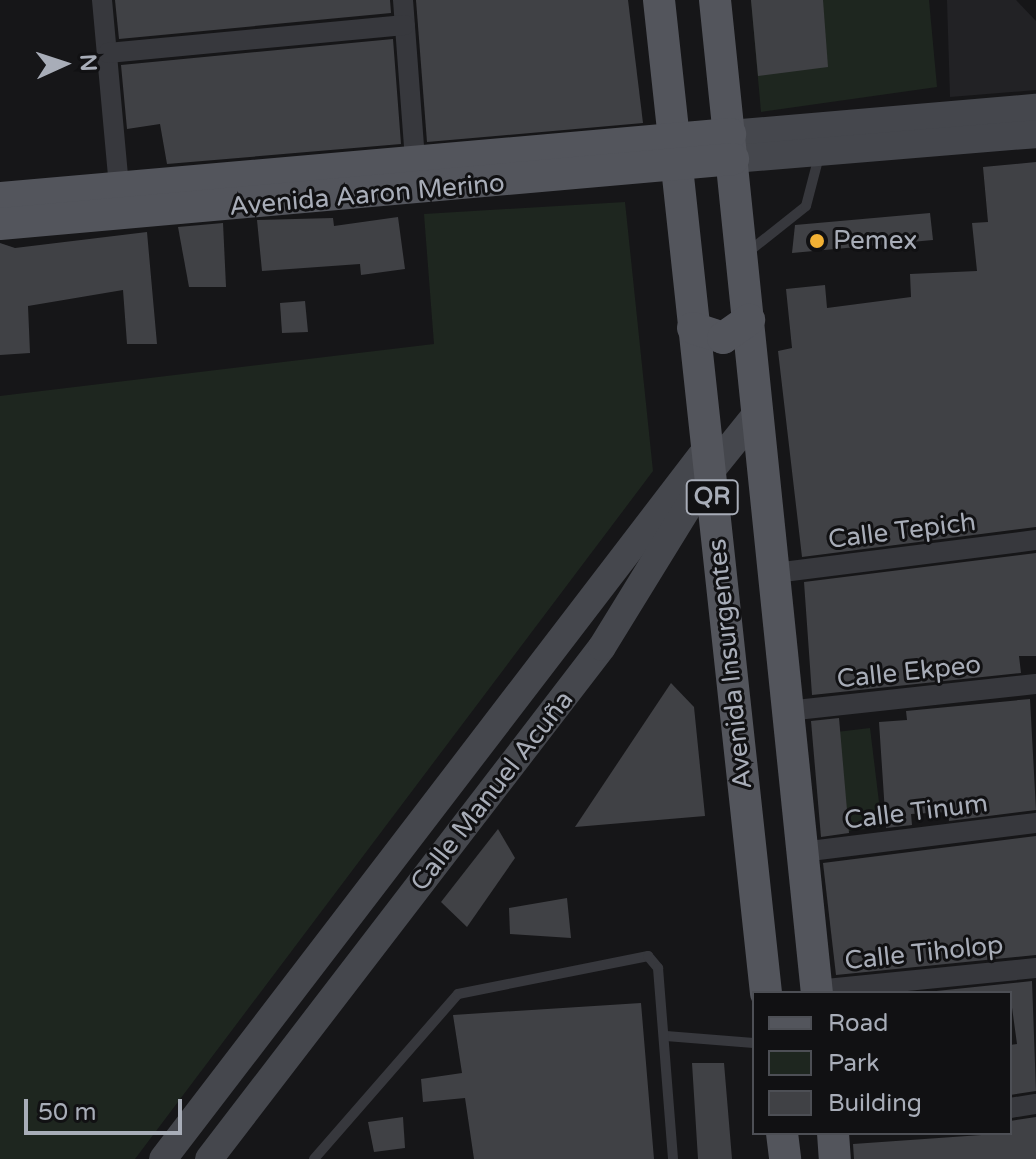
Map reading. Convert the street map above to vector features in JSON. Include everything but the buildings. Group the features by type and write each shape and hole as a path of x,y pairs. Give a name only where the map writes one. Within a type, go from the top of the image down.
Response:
{"main road":[{"name":"Avenida Insurgentes","path":"659,0 766,991"},
{"name":"Avenida Insurgentes","path":"715,0 816,991"},
{"path":"731,147 1036,108"},
{"path":"731,147 820,152 1036,134"},
{"name":"Avenida Aaron Merino","path":"0,198 120,201 514,169 731,147"},
{"name":"Avenida Aaron Merino","path":"0,224 120,201"},
{"path":"693,328 723,338 749,320"},
{"path":"699,384 726,368 756,398"},
{"name":"Calle Manuel Acuña","path":"163,1159 756,398"},
{"name":"Calle Manuel Acuña","path":"209,1159 602,647 708,461"},
{"path":"782,1135 785,1159"},
{"path":"833,1135 835,1159"}],"street":[{"path":"102,0 120,201"},
{"path":"403,0 417,177"},
{"path":"108,53 405,25"},
{"name":"Calle Tepich","path":"775,573 1036,540"},
{"name":"Calle Ekpeo","path":"787,711 1036,684"},
{"name":"Calle Tinum","path":"802,852 1036,823"},
{"name":"Calle Tiholop","path":"816,991 1036,968"},
{"path":"1012,1108 1036,1104"}],"lane":[{"path":"742,256 806,206 820,152"},
{"path":"314,1159 458,994 481,984 648,956 658,968 666,1036 673,1159"},
{"path":"666,1036 752,1043"}],"shaded area":[{"path":"947,0 1016,0 1036,21 1036,90 950,97"}],"green space":[{"path":"751,0 929,0 937,87 761,112"},
{"path":"625,202 653,471 135,1159 0,1159 0,396 434,344 424,214"},
{"path":"870,728 882,827 840,832 828,733"}],"place":[{"name":"Pemex","path":"817,241"}]}
